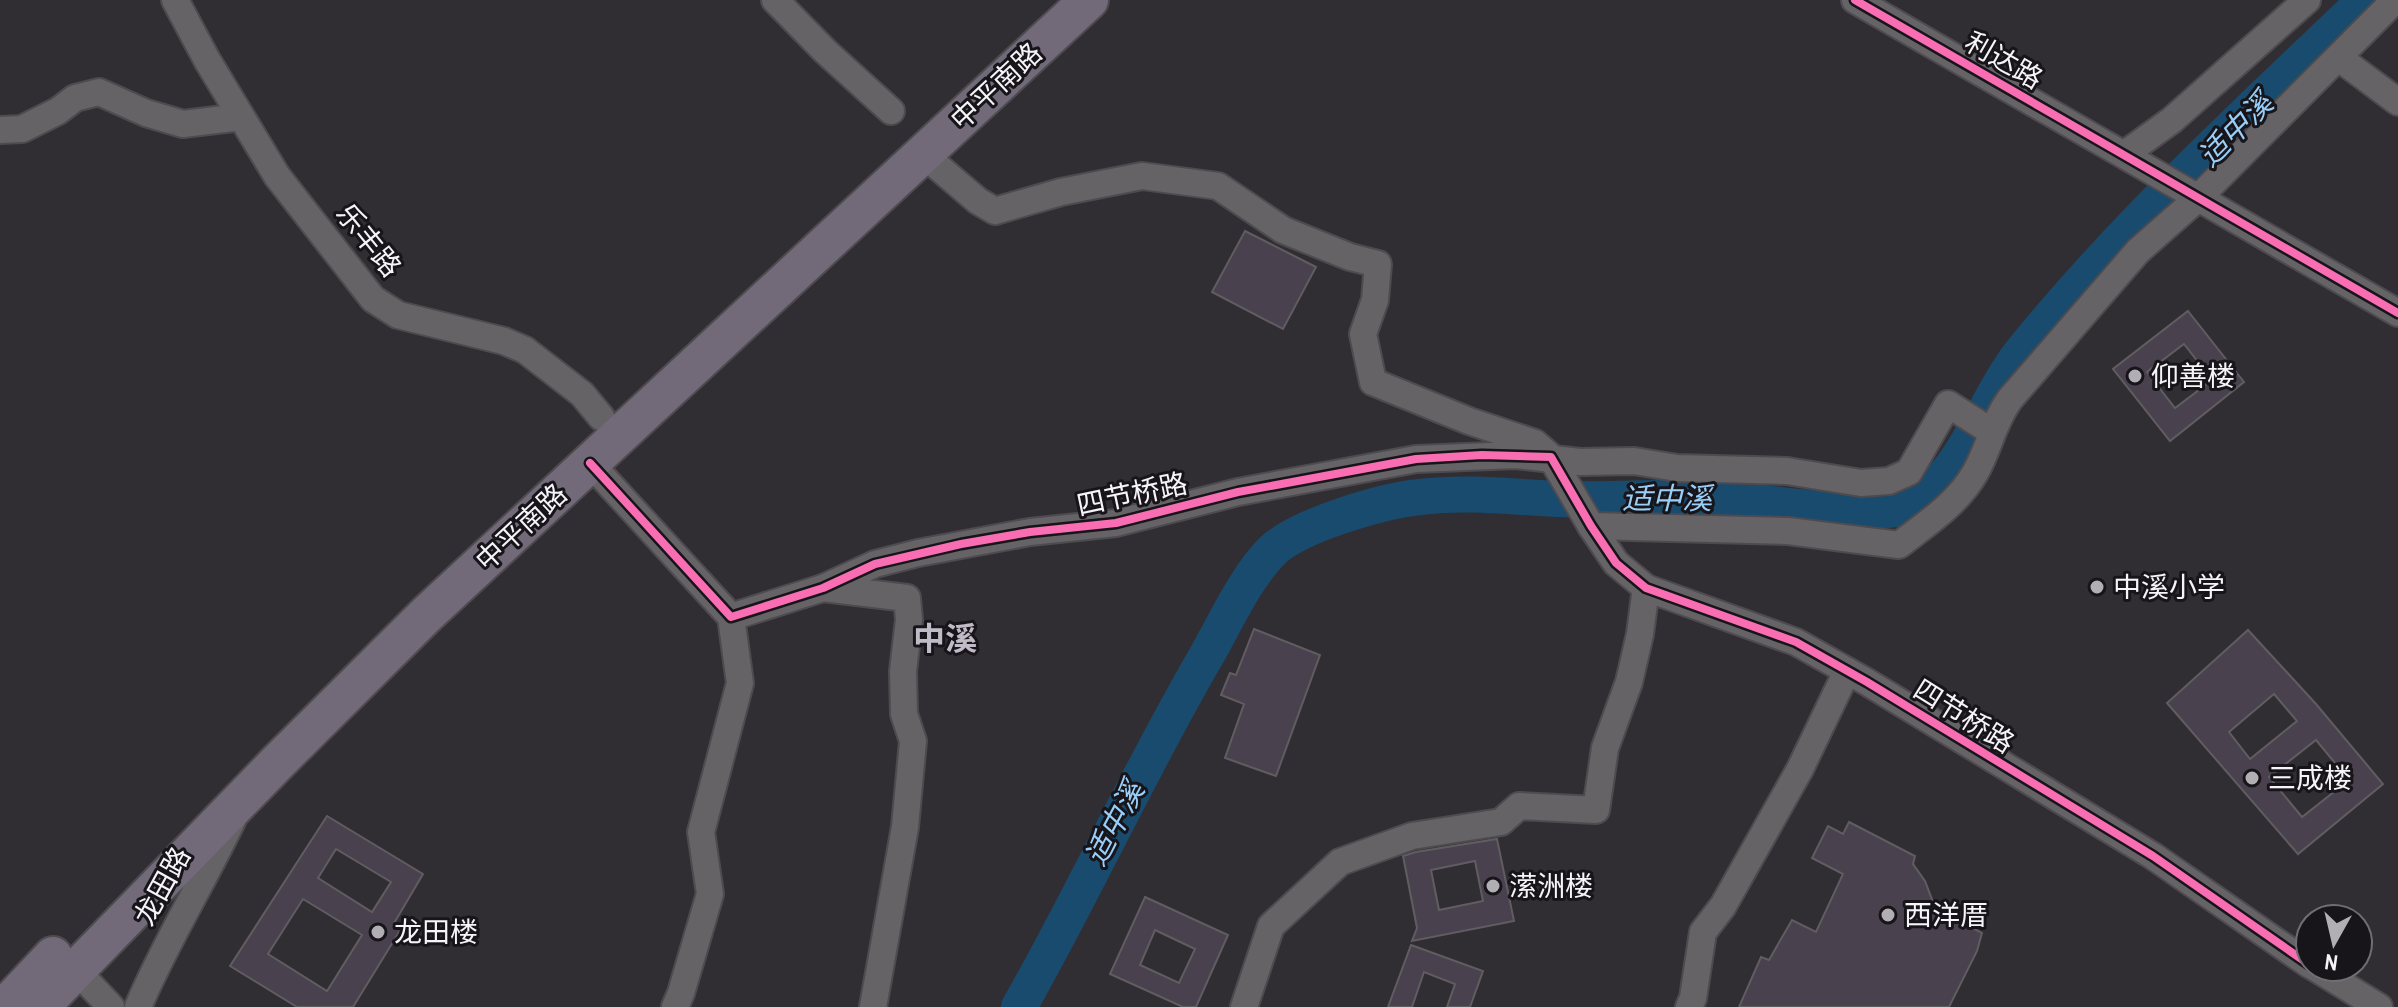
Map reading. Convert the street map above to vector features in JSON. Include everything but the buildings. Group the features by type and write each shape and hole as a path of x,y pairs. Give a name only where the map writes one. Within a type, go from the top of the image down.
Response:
{"highway":[{"path":"5,1007 409,595 1051,0"},
{"name":"中平南路","path":"40,1007 427,614 1089,0"}],"street":[{"name":"乐丰路","path":"175,0 277,176 373,299 398,315 504,341 525,350 582,394 601,417"},
{"path":"775,0 891,111"},
{"name":"利达路","path":"1855,0 2193,195"},
{"path":"2128,156 2307,0"},
{"path":"1591,526 1788,531 1899,545 1957,500 1976,472 1991,431 2010,399 2138,251 2395,0"},
{"path":"2339,58 2398,102"},
{"path":"0,130 22,129 58,111 75,98 99,92 146,113 183,124 241,117"},
{"path":"923,154 978,201 995,211 1061,192 1142,176 1218,186 1283,230 1350,257 1378,264 1375,300 1363,334 1373,382 1469,421 1535,443 1551,457"},
{"path":"2193,195 2398,313"},
{"name":"四节桥路","path":"731,617 823,588 875,564 1030,532 1116,523 1238,492 1385,464 1482,455 1551,457 1580,462 1634,461 1677,468 1787,471 1861,483 1889,481 1909,472 1948,404 1991,431"},
{"name":"四节桥路","path":"1551,457 1616,563 1646,588 1796,642 2153,856 2294,954"},
{"path":"590,463 731,617 740,683 701,832 710,894 675,1007"},
{"path":"823,588 907,598 909,620 903,671 904,714 913,741 905,827 873,1007"},
{"path":"1244,1007 1271,926 1340,862 1412,836 1501,822 1519,806 1596,810 1605,748 1629,682 1646,588"},
{"path":"1689,1007 1703,932 1723,906 1800,769 1847,671"},
{"name":"龙田路","path":"138,1007 156,964 209,870 244,798"},
{"path":"76,970 111,1007"},
{"path":"1696,979 1710,1007"},
{"name":"四节桥路","path":"2340,983 2379,1007"}],"waterway":[{"name":"适中溪","path":"1019,1007 1237,600 1254,573 1285,541 1364,509 1438,495 1572,499 1711,498 1868,511 1903,507 1924,495 1942,479 1957,460 2020,354 2101,261 2186,172 2365,0"}],"cycle path":[{"path":"1855,0 2398,313"},
{"path":"590,463 731,617 823,588 875,564 961,544 1030,532 1116,523 1238,492 1416,459 1482,455 1551,457 1616,563 1646,588 1796,642 1867,682 2153,856 2294,954"}],"place":[{"name":"仰善楼","path":"2135,376"},
{"name":"中溪小学","path":"2097,587"},
{"name":"三成楼","path":"2252,778"},
{"name":"潆洲楼","path":"1493,886"},
{"name":"西洋厝","path":"1888,915"},
{"name":"龙田楼","path":"378,932"}],"district":[{"name":"中溪","path":"945,638"}]}
